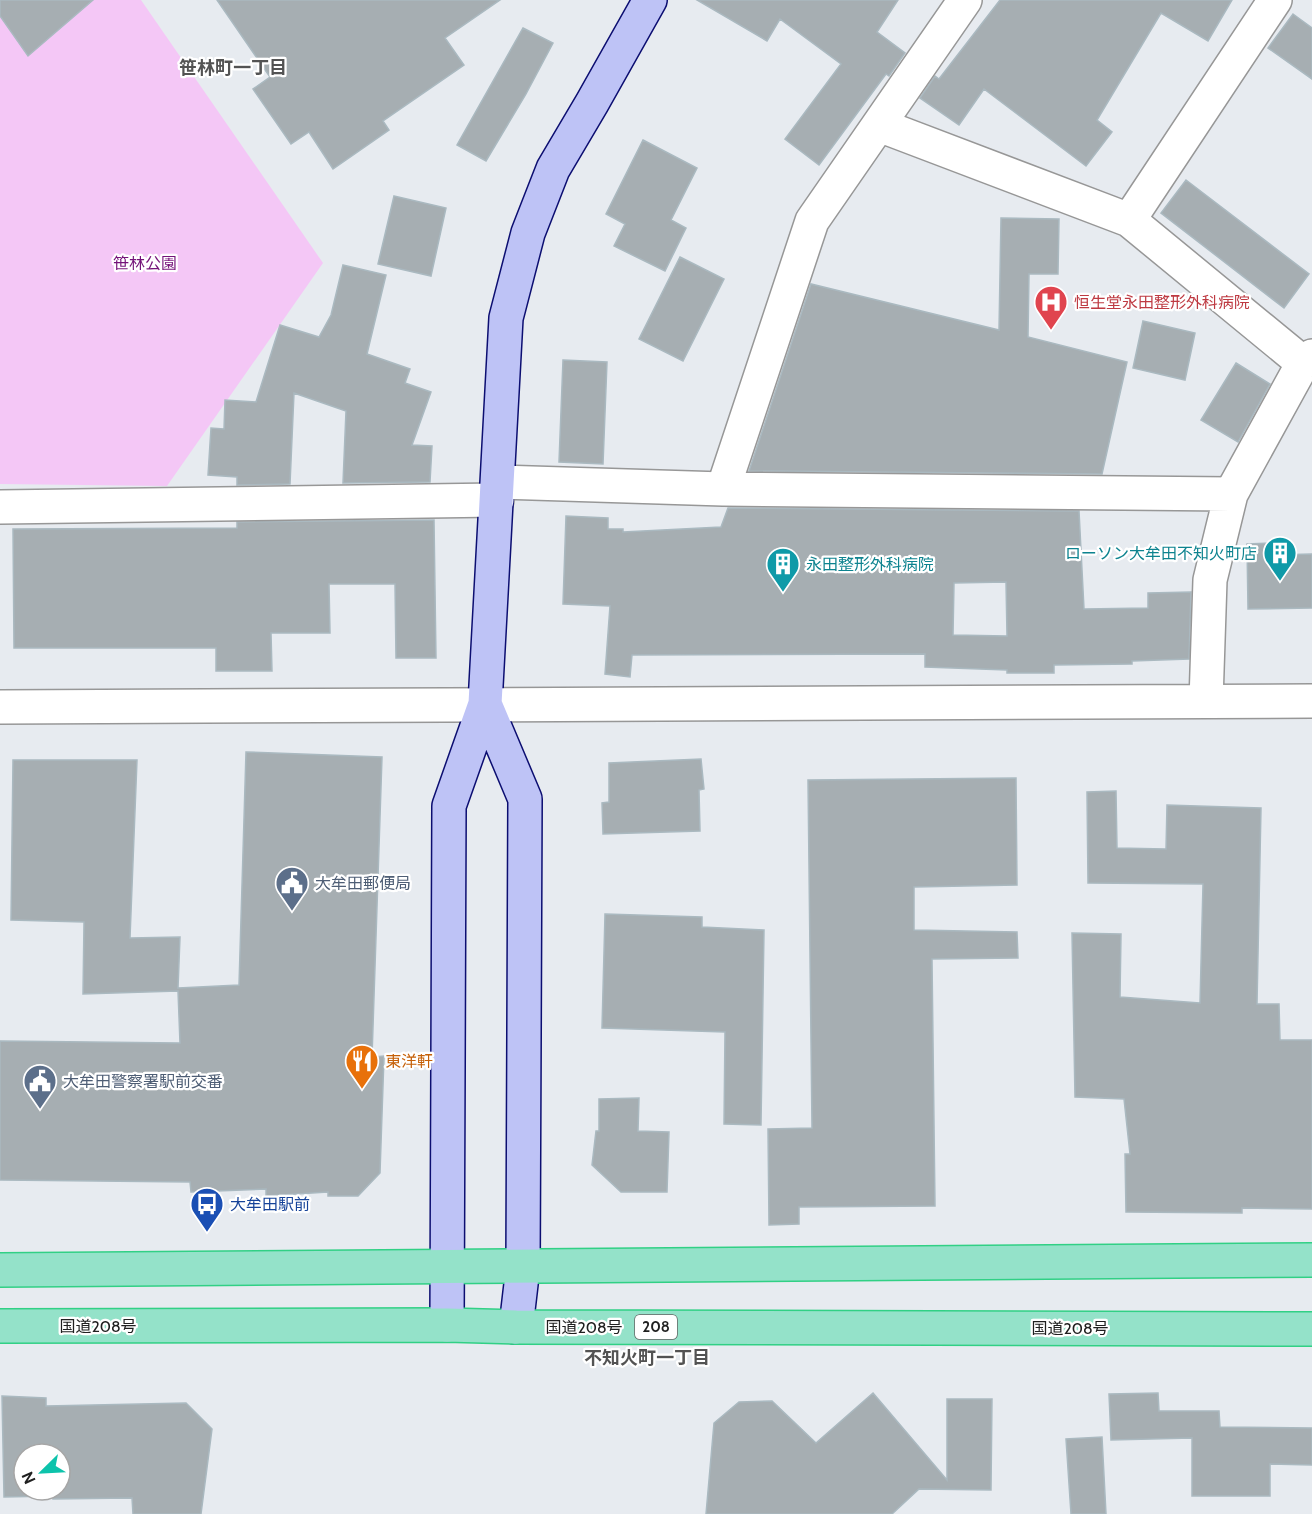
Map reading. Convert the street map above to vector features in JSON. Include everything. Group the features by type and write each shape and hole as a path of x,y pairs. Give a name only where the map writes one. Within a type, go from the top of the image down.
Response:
{"highway":[{"path":"0,1270 1312,1260"},
{"name":"国道208号","path":"0,1326 447,1325 1312,1329"}],"street":[{"path":"447,1325 449,806 485,704 506,318 528,233 553,169 650,0"},
{"path":"723,489 812,221 965,0"},
{"path":"1129,220 1275,0"},
{"path":"879,125 1129,220 1308,359 1231,494 1210,580 1206,701"},
{"path":"0,507 498,491 723,489 1231,494"},
{"path":"0,707 1312,701"},
{"path":"485,704 525,799 523,1266 516,1327"}],"green space":[{"name":"笹林公園","path":"0,0 141,0 323,263 167,486 0,484"}],"building":[{"path":"0,0 93,0 28,56 0,16"},
{"path":"217,0 500,0 445,38 464,65 383,121 389,130 333,169 309,132 291,144 253,89 270,77"},
{"path":"697,0 898,0 877,32 905,53 889,76 886,74 819,165 785,139 841,64 780,19 767,41"},
{"path":"1000,0 1232,0 1208,41 1161,13 1097,120 1112,132 1086,166 984,89 959,125 920,98 935,76 939,79"},
{"path":"1293,14 1312,28 1312,79 1268,48"},
{"path":"523,28 553,43 486,161 457,145"},
{"path":"643,140 697,168 671,220 686,228 665,271 614,246 625,224 606,214"},
{"path":"1186,180 1309,274 1284,308 1161,213"},
{"path":"394,196 446,208 431,276 378,264"},
{"path":"1001,218 1059,219 1058,274 1029,274 1028,337 1127,362 1102,474 749,471 811,284 999,330"},
{"path":"680,257 724,279 683,361 639,339"},
{"path":"343,265 386,275 367,354 410,369 405,383 431,392 412,445 432,446 430,482 343,483 346,411 294,393 290,484 237,485 237,477 208,475 211,428 224,429 225,400 256,402 280,325 319,337 331,315"},
{"path":"1143,321 1195,333 1185,380 1133,368"},
{"path":"563,360 607,362 603,464 559,462"},
{"path":"1236,363 1270,384 1238,442 1201,420"},
{"path":"728,508 1079,511 1084,609 1148,608 1148,593 1191,592 1189,659 1132,661 1132,664 1054,665 1054,673 1007,673 1007,670 925,667 925,654 632,655 630,677 605,674 610,606 563,604 566,516 608,518 608,529 623,529 623,532 721,527","holes":["1006,582 1007,636 953,635 954,583"]},
{"path":"434,520 436,658 396,658 395,584 329,584 330,633 271,633 272,671 216,671 216,648 14,648 13,529 237,528 237,522"},
{"name":"ローソン大牟田不知火町店","path":"1274,543 1274,555 1312,554 1312,608 1248,609 1247,544"},
{"path":"246,752 382,757 372,1057 384,1056 380,1173 358,1196 328,1196 328,1192 266,1196 266,1189 191,1192 190,1182 0,1180 0,1041 180,1043 178,991 83,994 84,922 11,920 13,760 137,760 130,938 180,937 178,988 239,985"},
{"path":"701,759 704,789 699,790 700,831 603,834 602,803 609,802 609,763"},
{"path":"1016,778 1017,885 914,887 914,930 1017,932 1018,958 932,959 935,1206 799,1207 799,1224 769,1225 768,1129 812,1128 808,780"},
{"path":"1116,791 1117,848 1166,849 1167,805 1261,808 1257,1004 1279,1004 1280,1040 1312,1040 1312,1209 1242,1208 1242,1213 1126,1212 1125,1154 1130,1154 1124,1099 1075,1097 1072,933 1121,934 1120,997 1200,1003 1203,884 1088,883 1087,792"},
{"path":"605,914 702,917 702,927 764,930 761,1125 724,1124 725,1032 602,1028"},
{"path":"639,1098 638,1131 669,1132 667,1192 621,1192 592,1165 596,1131 599,1131 599,1099"},
{"path":"873,1393 947,1480 947,1399 992,1399 991,1490 919,1489 892,1514 706,1514 714,1423 739,1402 772,1401 816,1443"},
{"path":"1158,1393 1159,1411 1219,1411 1220,1427 1312,1428 1312,1465 1270,1464 1270,1496 1192,1496 1192,1438 1111,1440 1109,1394"},
{"path":"2,1396 46,1398 46,1406 186,1403 212,1429 201,1514 133,1514 132,1498 72,1499 72,1442 12,1442 12,1497 4,1497"},
{"path":"1102,1437 1106,1514 1071,1514 1066,1439"}],"place":[{"name":"恒生堂永田整形外科病院","path":"1051,331"},
{"name":"ローソン大牟田不知火町店","path":"1280,582"},
{"name":"永田整形外科病院","path":"783,593"},
{"name":"大牟田郵便局","path":"292,912"},
{"name":"東洋軒","path":"362,1090"},
{"name":"大牟田警察署駅前交番","path":"40,1110"},
{"name":"大牟田駅前","path":"207,1233"}],"district":[{"name":"笹林町一丁目","path":"233,68"},
{"name":"不知火町一丁目","path":"647,1358"}]}
